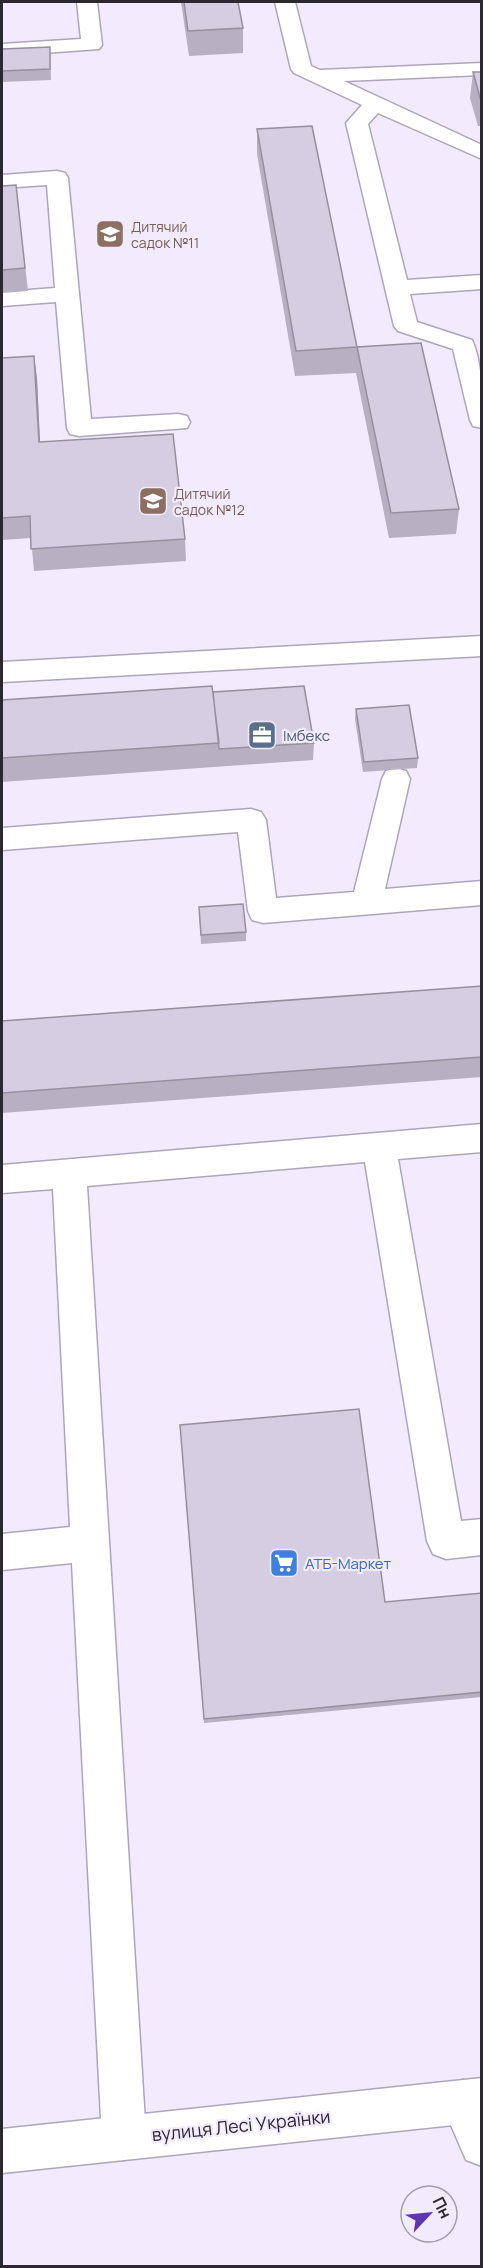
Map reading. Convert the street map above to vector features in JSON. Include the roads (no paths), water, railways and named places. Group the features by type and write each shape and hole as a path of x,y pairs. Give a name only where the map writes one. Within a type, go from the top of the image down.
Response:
{"street":[{"path":"2,50 92,45 87,2"},
{"path":"285,2 301,69 482,153"},
{"path":"317,76 482,69"},
{"path":"376,103 357,123 406,326 464,345 482,420"},
{"path":"2,181 57,178 78,428 178,422"},
{"path":"397,288 482,282"},
{"path":"2,299 67,294"},
{"path":"2,672 482,646"},
{"path":"367,902 396,779"},
{"path":"2,839 251,820 263,910 482,893"},
{"path":"2,1179 482,1138"},
{"path":"379,1147 446,1540 482,1537"},
{"path":"69,1173 124,2138"},
{"path":"2,1552 91,1543"},
{"path":"472,2101 482,2144"},
{"name":"вулиця Лесі Українки","path":"2,2151 472,2101"}],"place":[{"name":"Дитячий садок №11","path":"110,234"},
{"name":"Дитячий садок №12","path":"153,501"},
{"name":"Імбекс","path":"262,735"},
{"name":"АТБ-Маркет","path":"284,1563"}]}
